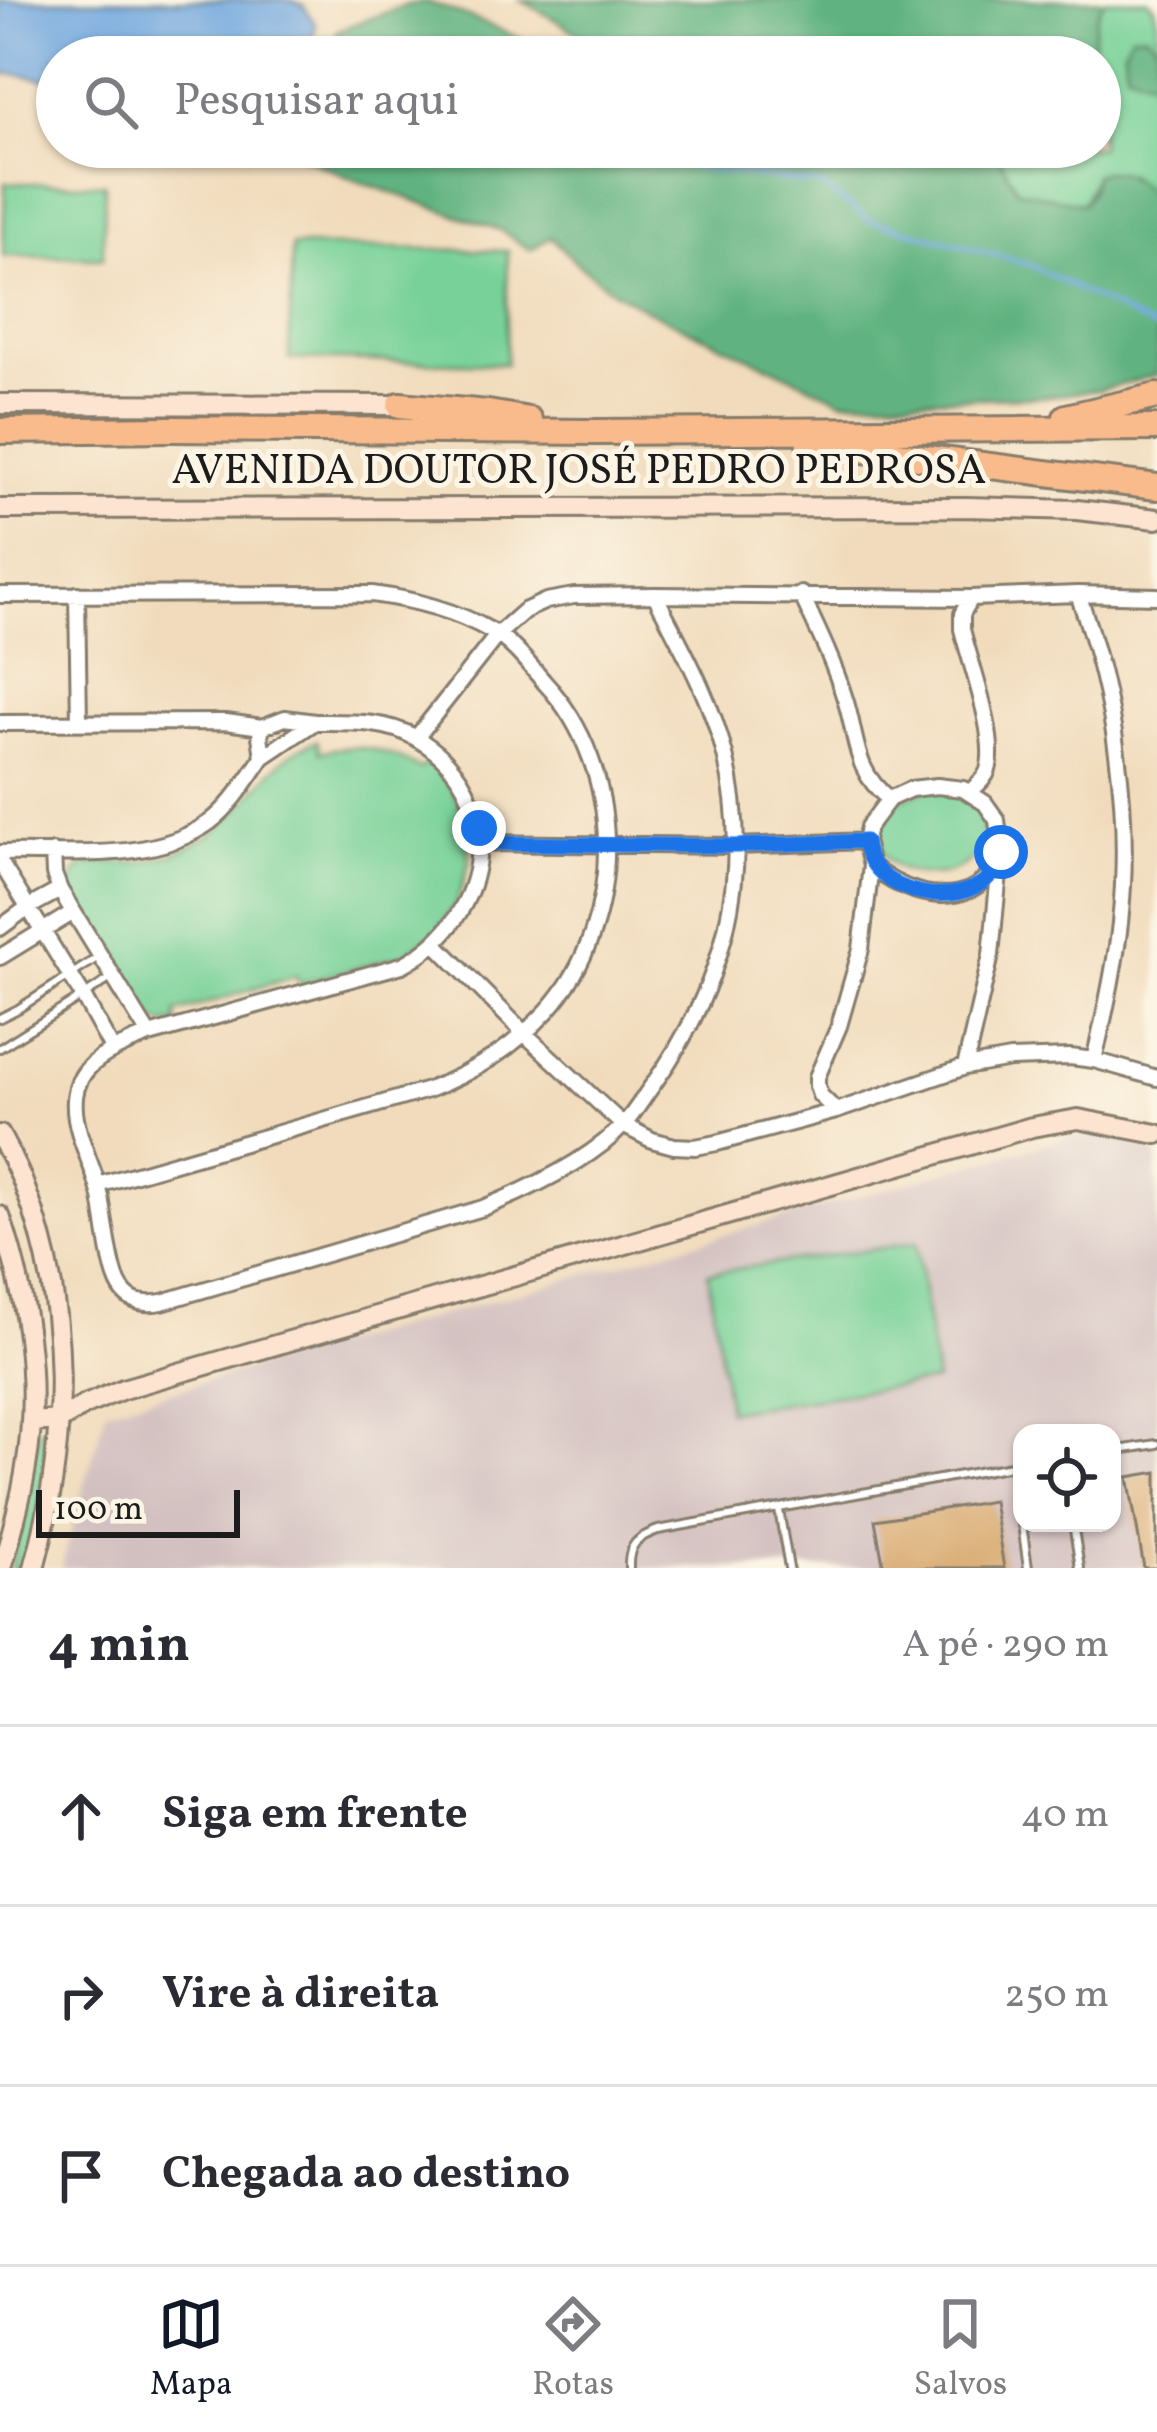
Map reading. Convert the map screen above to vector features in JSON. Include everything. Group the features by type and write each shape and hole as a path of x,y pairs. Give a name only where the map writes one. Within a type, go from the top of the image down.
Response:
{"highway":[{"path":"989,428 1083,414 1157,396"},
{"path":"400,405 488,413 596,432"},
{"path":"0,431 1157,428"},
{"path":"809,443 1157,487"},
{"path":"0,445 1157,443"}],"street":[{"path":"0,404 400,405"},
{"name":"AVENIDA DOUTOR JOSÉ PEDRO PEDROSA","path":"0,508 968,507 1077,509 1157,519"},
{"path":"0,595 372,593 441,608 498,634 556,694 576,724 601,789 607,847 598,910 587,945 550,1008 496,1057 468,1075 428,1090 98,1186"},
{"path":"77,594 79,722"},
{"path":"801,594 845,700 862,766 870,784 889,799"},
{"path":"1078,594 1098,650 1110,706 1124,855 1111,987 1094,1060"},
{"path":"416,738 498,634 524,611 546,601 655,595 1157,596"},
{"path":"0,723 226,722 262,727 285,718 382,726 416,738 443,758 458,774 474,812 481,843 471,891 454,922 418,957 385,972 149,1035 92,1061 82,1076 75,1116 98,1186 117,1281 133,1300 154,1303 483,1208 519,1193 562,1170 623,1125 679,1048 706,993 726,934 734,881 733,798 708,703 655,595"},
{"path":"970,598 962,614 962,629 990,752 988,768 970,792"},
{"path":"112,1049 0,858 130,851 160,847 186,836 230,803 263,757 315,722"},
{"path":"262,727 263,757"},
{"path":"836,1111 820,1095 817,1077 852,985 867,918 868,827 889,799 926,787 951,786 970,792 997,820 1001,852 991,955 964,1067"},
{"path":"481,843 607,847 865,841"},
{"path":"53,852 54,874 72,913 149,1035"},
{"path":"871,866 905,888 943,896 971,890 999,864"},
{"path":"0,928 60,890"},
{"path":"0,957 72,913"},
{"path":"435,943 623,1125 674,1146 695,1147 836,1111 964,1067 1041,1057 1094,1060 1157,1078"},
{"path":"31,1422 60,1420 124,1389 1032,1127 1078,1119 1157,1135"},
{"path":"0,1135 24,1185 46,1257 61,1379 54,1487 34,1568"},
{"path":"0,1216 13,1253 32,1384 26,1466 2,1568"},
{"path":"32,1384 61,1379 83,1390 124,1389"}],"lane":[{"path":"0,1018 100,956"},
{"path":"0,1048 113,976"},
{"path":"1121,1450 1157,1444"},
{"path":"629,1568 629,1550 640,1536 658,1530 1013,1466"},
{"path":"779,1510 789,1568"},
{"path":"1025,1532 1028,1568"},
{"path":"1075,1532 1081,1568"}],"shaded area":[{"path":"1098,1135 1149,1144 1147,1152 1157,1155 1157,1568 61,1568 106,1410 1073,1136"}],"green space":[{"path":"521,0 1105,0 1094,36 581,35"},
{"path":"1105,0 1148,0 1154,7 1157,45 1147,34 1127,70 1151,80 1157,88 1157,198 1127,174 1095,174 1083,204 1017,190 1005,168 1121,168 1121,36 1094,36"},
{"path":"426,2 516,36 336,36 338,30"},
{"path":"1131,34 1147,34 1157,45 1157,88 1151,80 1126,70 1124,51"},
{"path":"328,168 1004,168 1018,190 1083,204 1095,174 1113,171 1157,198 1157,375 1100,390 1041,397 842,400 647,310 579,265 551,237 530,250 500,230"},
{"path":"5,183 105,184 103,258 3,256"},
{"path":"292,246 508,251 506,364 289,359"},
{"path":"317,741 320,752 372,749 420,769 429,761 453,790 467,825 469,863 458,900 437,931 406,954 300,984 296,976 176,1013 178,1022 154,1021 71,894 75,874 96,863 160,858 199,842 227,821 289,755"},
{"path":"929,788 969,799 980,812 984,833 975,856 943,874 912,873 895,866 881,850 878,837 888,804"},
{"path":"916,1243 936,1381 728,1411 708,1273"},
{"path":"39,1429 46,1429 50,1436 39,1514 24,1568 11,1568"}],"water":[{"path":"0,0 290,0 303,5 316,25 313,36 36,36 36,78 0,74"}],"building":[{"path":"1157,1472 1157,1568 1144,1568 1128,1477"},
{"path":"993,1501 1004,1568 884,1568 875,1520"}],"waterway":[{"path":"696,168 820,185 869,220 1028,264 1157,330"}],"route":[{"path":"479,828 481,843 607,847 865,841 871,866 884,877 905,888 943,896 971,890 999,864 1001,852"}]}
